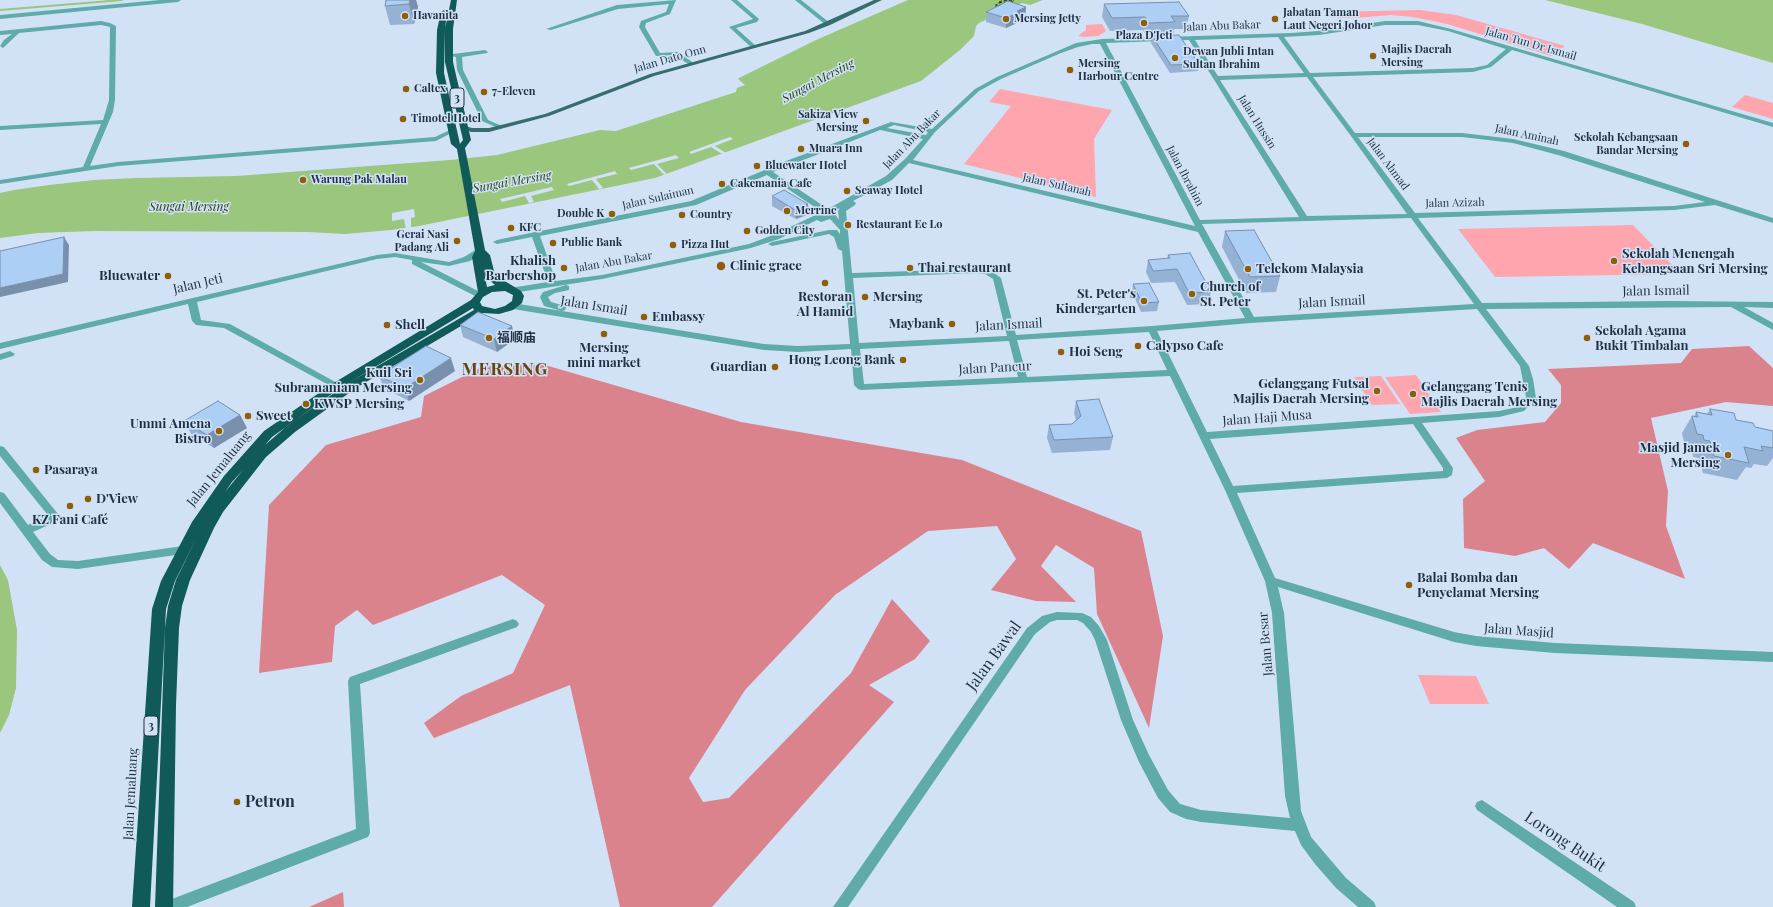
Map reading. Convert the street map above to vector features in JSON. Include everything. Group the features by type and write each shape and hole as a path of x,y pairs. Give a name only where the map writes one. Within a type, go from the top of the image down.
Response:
{"highway":[{"name":"3","path":"467,140 451,72 449,56 449,29 455,1 445,4 441,30 439,64 452,131 458,146 478,239 480,251 477,257 480,300 495,312 513,306"},
{"path":"458,146 467,140"},
{"name":"3","path":"480,251 485,255 490,276 495,281 510,289"},
{"name":"3","path":"480,300 499,288 510,289"},
{"path":"510,289 519,296 517,302 513,306"},
{"name":"Jalan Jemaluang","path":"141,907 159,609 168,581 205,509 251,452 268,434 336,386 480,300"},
{"name":"Jalan Jemaluang","path":"164,907 169,704 173,621 175,606 183,580 208,527 219,509 258,460 290,429 480,300"}],"main road":[{"name":"Jalan Dato Onn","path":"464,128 471,130 488,130 547,115 620,86 807,32 828,24 879,0"},
{"path":"467,140 488,130"}],"street":[{"path":"0,17 178,0"},
{"path":"734,0 756,19 755,21 732,27 754,47"},
{"path":"798,0 828,24"},
{"path":"549,29 617,7 673,1 668,13 643,22 642,28 658,54 675,53 692,64"},
{"path":"86,24 105,7"},
{"name":"Jalan Tun Dr Ismail","path":"1279,35 1319,33 1385,22 1405,22 1436,26 1773,125"},
{"path":"0,33 16,33 86,24 105,23 113,26 112,100 110,112 86,168"},
{"path":"3,46 6,41 16,33"},
{"name":"Jalan Abu Bakar","path":"510,289 602,277 758,244 793,230 889,178 908,161 928,138 977,90 999,78 1076,45 1102,42 1279,35"},
{"name":"Jalan Ahmad","path":"1279,35 1480,306"},
{"name":"Jalan Hussin","path":"1191,38 1304,218"},
{"name":"Jalan Ibrahim","path":"1102,42 1201,230 1251,320"},
{"path":"1076,45 1090,46 1107,52"},
{"path":"1216,78 1478,70 1489,66 1511,48"},
{"path":"449,56 486,52"},
{"path":"459,55 460,70 484,120 500,128"},
{"path":"451,72 460,70"},
{"path":"0,128 106,122"},
{"name":"Jalan Sulaiman","path":"497,242 693,203 893,123 934,132"},
{"path":"879,128 928,138"},
{"path":"436,139 452,131"},
{"name":"Jalan Aminah","path":"1353,135 1462,135 1513,142 1561,153 1773,221"},
{"path":"0,182 133,162 436,139 458,146"},
{"name":"Jalan Sultanah","path":"908,161 1201,230"},
{"path":"768,172 828,212"},
{"path":"855,347 843,209 888,182 889,178"},
{"name":"Jalan Azizah","path":"1197,222 1674,208 1713,203"},
{"path":"793,230 832,216 839,226 845,230"},
{"path":"758,244 774,244 830,232 836,234 840,241 841,248 846,251"},
{"path":"535,234 553,284"},
{"name":"Jalan Jeti","path":"0,346 377,257 396,255 449,264 467,259 480,251"},
{"path":"404,256 480,300"},
{"path":"848,276 976,271 987,272 997,278 1023,380"},
{"path":"602,277 597,280 552,291 546,294 545,301 547,304 616,320 622,324"},
{"path":"192,300 196,321 199,323 227,326 336,386"},
{"path":"1732,304 1773,327"},
{"name":"Jalan Ismail","path":"513,306 781,348 855,347 1013,338 1152,329 1251,320 1480,306 1773,305"},
{"name":"Jalan Haji Musa","path":"1203,436 1499,414 1521,409 1530,398 1528,380 1524,366 1480,306"},
{"name":"Jalan Besar","path":"1152,329 1230,490 1271,581 1278,613 1292,796 1294,811 1299,826 1306,841 1320,859 1341,883 1369,907"},
{"name":"Jalan Pancur","path":"855,347 859,385 861,387 1172,373"},
{"path":"0,357 10,354"},
{"path":"1230,490 1443,476 1448,473 1448,468 1416,420"},
{"path":"0,449 53,514 49,520 26,531"},
{"path":"0,496 46,557 56,564 64,566 183,550"},
{"name":"Jalan Masjid","path":"1271,581 1454,637 1476,642 1555,648 1773,657"},
{"name":"Jalan Bawal","path":"840,907 1031,631 1046,619 1056,616 1078,616 1087,620 1095,629 1127,720 1144,758 1163,794 1175,808 1186,813 1201,816 1299,826"},
{"path":"168,907 363,833 354,681 512,624"},
{"name":"Lorong Bukit","path":"1482,806 1629,907"}],"shaded area":[{"path":"1420,10 1456,15 1565,46 1551,56 1447,24 1413,17 1391,15 1339,18 1329,12"},
{"path":"1102,24 1106,31 1098,36 1078,36 1086,30 1086,25"},
{"path":"1000,89 1112,110 1094,139 1096,197 964,164 1011,106 989,102"},
{"path":"1745,95 1773,103 1773,119 1732,107"},
{"path":"1633,225 1681,274 1495,277 1458,229"},
{"path":"1749,346 1773,368 1773,406 1726,402 1651,418 1668,491 1666,526 1685,579 1593,543 1569,569 1544,548 1515,556 1464,548 1463,499 1485,481 1456,438 1477,430 1545,422 1561,403 1561,385 1548,369 1681,363 1692,349"},
{"path":"545,365 741,422 962,460 1141,531 1163,636 1149,728 1097,614 1094,568 1056,545 1041,566 1076,602 1036,601 991,590 1016,559 997,526 928,531 835,595 745,690 689,778 703,802 729,798 851,673 892,599 930,641 915,659 869,685 894,702 712,907 620,907 570,685 434,738 424,723 461,696 513,673 545,605 502,575 373,625 357,610 335,626 332,662 259,673 269,505 326,445 421,417 424,396 484,366"},
{"name":"Gelanggang Tenis Majlis Daerah Mersing","path":"1416,375 1441,412 1410,414 1385,377"},
{"name":"Gelanggang Futsal Majlis Daerah Mersing","path":"1381,376 1400,404 1372,405 1354,377"},
{"path":"1418,675 1476,676 1489,704 1430,704"},
{"path":"343,892 344,907 309,907"}],"water":[{"name":"Sungai Mersing","path":"908,0 1043,0 1030,5 1022,3 979,23 976,26 974,36 960,50 921,81 655,178 419,226 391,230 345,234 308,232 94,231 38,233 0,238 0,193 14,190 94,180 236,176 450,160 497,155 600,130 616,131 736,92 737,88 745,85 738,79 739,78 816,40"},
{"path":"1545,0 1773,0 1773,63 1642,24"},
{"path":"0,565 8,580 17,630 16,688 9,715 0,733"}],"pier":[{"path":"730,137 733,139 715,146 726,153 722,154 711,147 691,154 689,152"},
{"path":"676,155 679,158 657,164 667,174 664,175 654,164 631,170 629,168"},
{"path":"615,171 617,174 596,179 603,188 599,189 592,180 569,186 567,184"},
{"path":"552,187 554,190 531,196 534,202 529,203 525,196 502,202 500,199"},
{"path":"414,209 415,217 411,218 411,229 406,230 404,219 392,221 392,213"}],"building":[{"path":"386,0 410,0 409,4 385,6"},
{"path":"1008,1 1026,7 1017,11 1020,12 1006,18 986,12"},
{"path":"1179,2 1189,16 1171,16 1175,22 1148,23 1145,17 1112,18 1104,4"},
{"path":"1179,35 1199,64 1171,65 1152,36"},
{"path":"784,190 808,204 795,210 772,196"},
{"path":"1254,230 1280,276 1250,277 1225,231"},
{"path":"64,237 63,274 0,288 0,251"},
{"path":"1190,253 1211,292 1189,293 1177,269 1153,271 1148,260 1170,258 1168,255"},
{"path":"1149,283 1159,302 1142,303 1133,284"},
{"path":"478,312 512,326 494,339 460,325"},
{"path":"426,346 451,358 405,388 379,376"},
{"path":"1099,399 1113,437 1054,440 1049,425 1072,424 1081,416 1076,401"},
{"path":"218,401 240,415 207,435 184,421"},
{"path":"1710,409 1734,413 1736,420 1753,423 1755,427 1773,431 1773,448 1761,446 1763,451 1744,447 1749,463 1714,456 1710,441 1704,440 1703,435 1697,434 1692,416 1698,417 1696,412 1712,415"}],"waterway":[{"path":"0,10 122,0"}],"ferry route":[{"path":"999,2 1004,0"},
{"path":"996,7 996,4 1006,0"},
{"path":"997,7 997,4 1008,0"},
{"path":"998,6 1011,0"},
{"path":"999,6 1013,0"},
{"path":"1011,2 1015,0"}],"place":[{"name":"Havanita","path":"405,16"},
{"name":"Mersing Jetty","path":"1006,19"},
{"name":"Jabatan Taman Laut Negeri Johor","path":"1275,19"},
{"name":"Plaza D'Jeti","path":"1144,23"},
{"name":"Majlis Daerah Mersing","path":"1373,56"},
{"name":"Dewan Jubli Intan Sultan Ibrahim","path":"1175,58"},
{"name":"Mersing Harbour Centre","path":"1070,70"},
{"name":"Caltex","path":"406,89"},
{"name":"7-Eleven","path":"484,92"},
{"name":"Timotel Hotel","path":"403,119"},
{"name":"Sakiza View Mersing","path":"866,121"},
{"name":"Sekolah Kebangsaan Bandar Mersing","path":"1686,144"},
{"name":"Muara Inn","path":"801,149"},
{"name":"Bluewater Hotel","path":"757,166"},
{"name":"Warung Pak Malau","path":"303,180"},
{"name":"Cakemania Cafe","path":"722,184"},
{"name":"Seaway Hotel","path":"847,191"},
{"name":"Merrine","path":"787,211"},
{"name":"Double K","path":"612,214"},
{"name":"Country","path":"682,215"},
{"name":"Restaurant Ee Lo","path":"848,225"},
{"name":"KFC","path":"511,228"},
{"name":"Golden City","path":"747,231"},
{"name":"Gerai Nasi Padang Ali","path":"457,241"},
{"name":"Public Bank","path":"553,243"},
{"name":"Pizza Hut","path":"673,245"},
{"name":"Sekolah Menengah Kebangsaan Sri Mersing","path":"1614,261"},
{"name":"Clinic grace","path":"721,266"},
{"name":"Khalish Barbershop","path":"564,268"},
{"name":"Thai restaurant","path":"910,268"},
{"name":"Telekom Malaysia","path":"1248,269"},
{"name":"Bluewater","path":"168,276"},
{"name":"Restoran Al Hamid","path":"825,283"},
{"name":"Church of St. Peter","path":"1192,294"},
{"name":"Mersing","path":"865,297"},
{"name":"St. Peter's Kindergarten","path":"1144,301"},
{"name":"Embassy","path":"644,317"},
{"name":"Maybank","path":"952,324"},
{"name":"Shell","path":"387,325"},
{"name":"Mersing mini market","path":"604,334"},
{"name":"福顺庙","path":"489,338"},
{"name":"Sekolah Agama Bukit Timbalan","path":"1587,338"},
{"name":"Calypso Cafe","path":"1138,346"},
{"name":"Hoi Seng","path":"1061,352"},
{"name":"Hong Leong Bank","path":"903,360"},
{"name":"Guardian","path":"775,367"},
{"name":"Kuil Sri Subramaniam Mersing","path":"420,380"},
{"name":"Gelanggang Futsal Majlis Daerah Mersing","path":"1377,391"},
{"name":"Gelanggang Tenis Majlis Daerah Mersing","path":"1413,394"},
{"name":"KWSP Mersing","path":"306,404"},
{"name":"Sweet","path":"248,416"},
{"name":"Ummi Amena Bistro","path":"219,431"},
{"name":"Masjid Jamek Mersing","path":"1728,455"},
{"name":"Pasaraya","path":"36,470"},
{"name":"D'View","path":"88,499"},
{"name":"KZ Fani Café","path":"70,506"},
{"name":"Balai Bomba dan Penyelamat Mersing","path":"1409,585"},
{"name":"Petron","path":"237,802"}],"district":[{"name":"MERSING","path":"505,370"}]}
